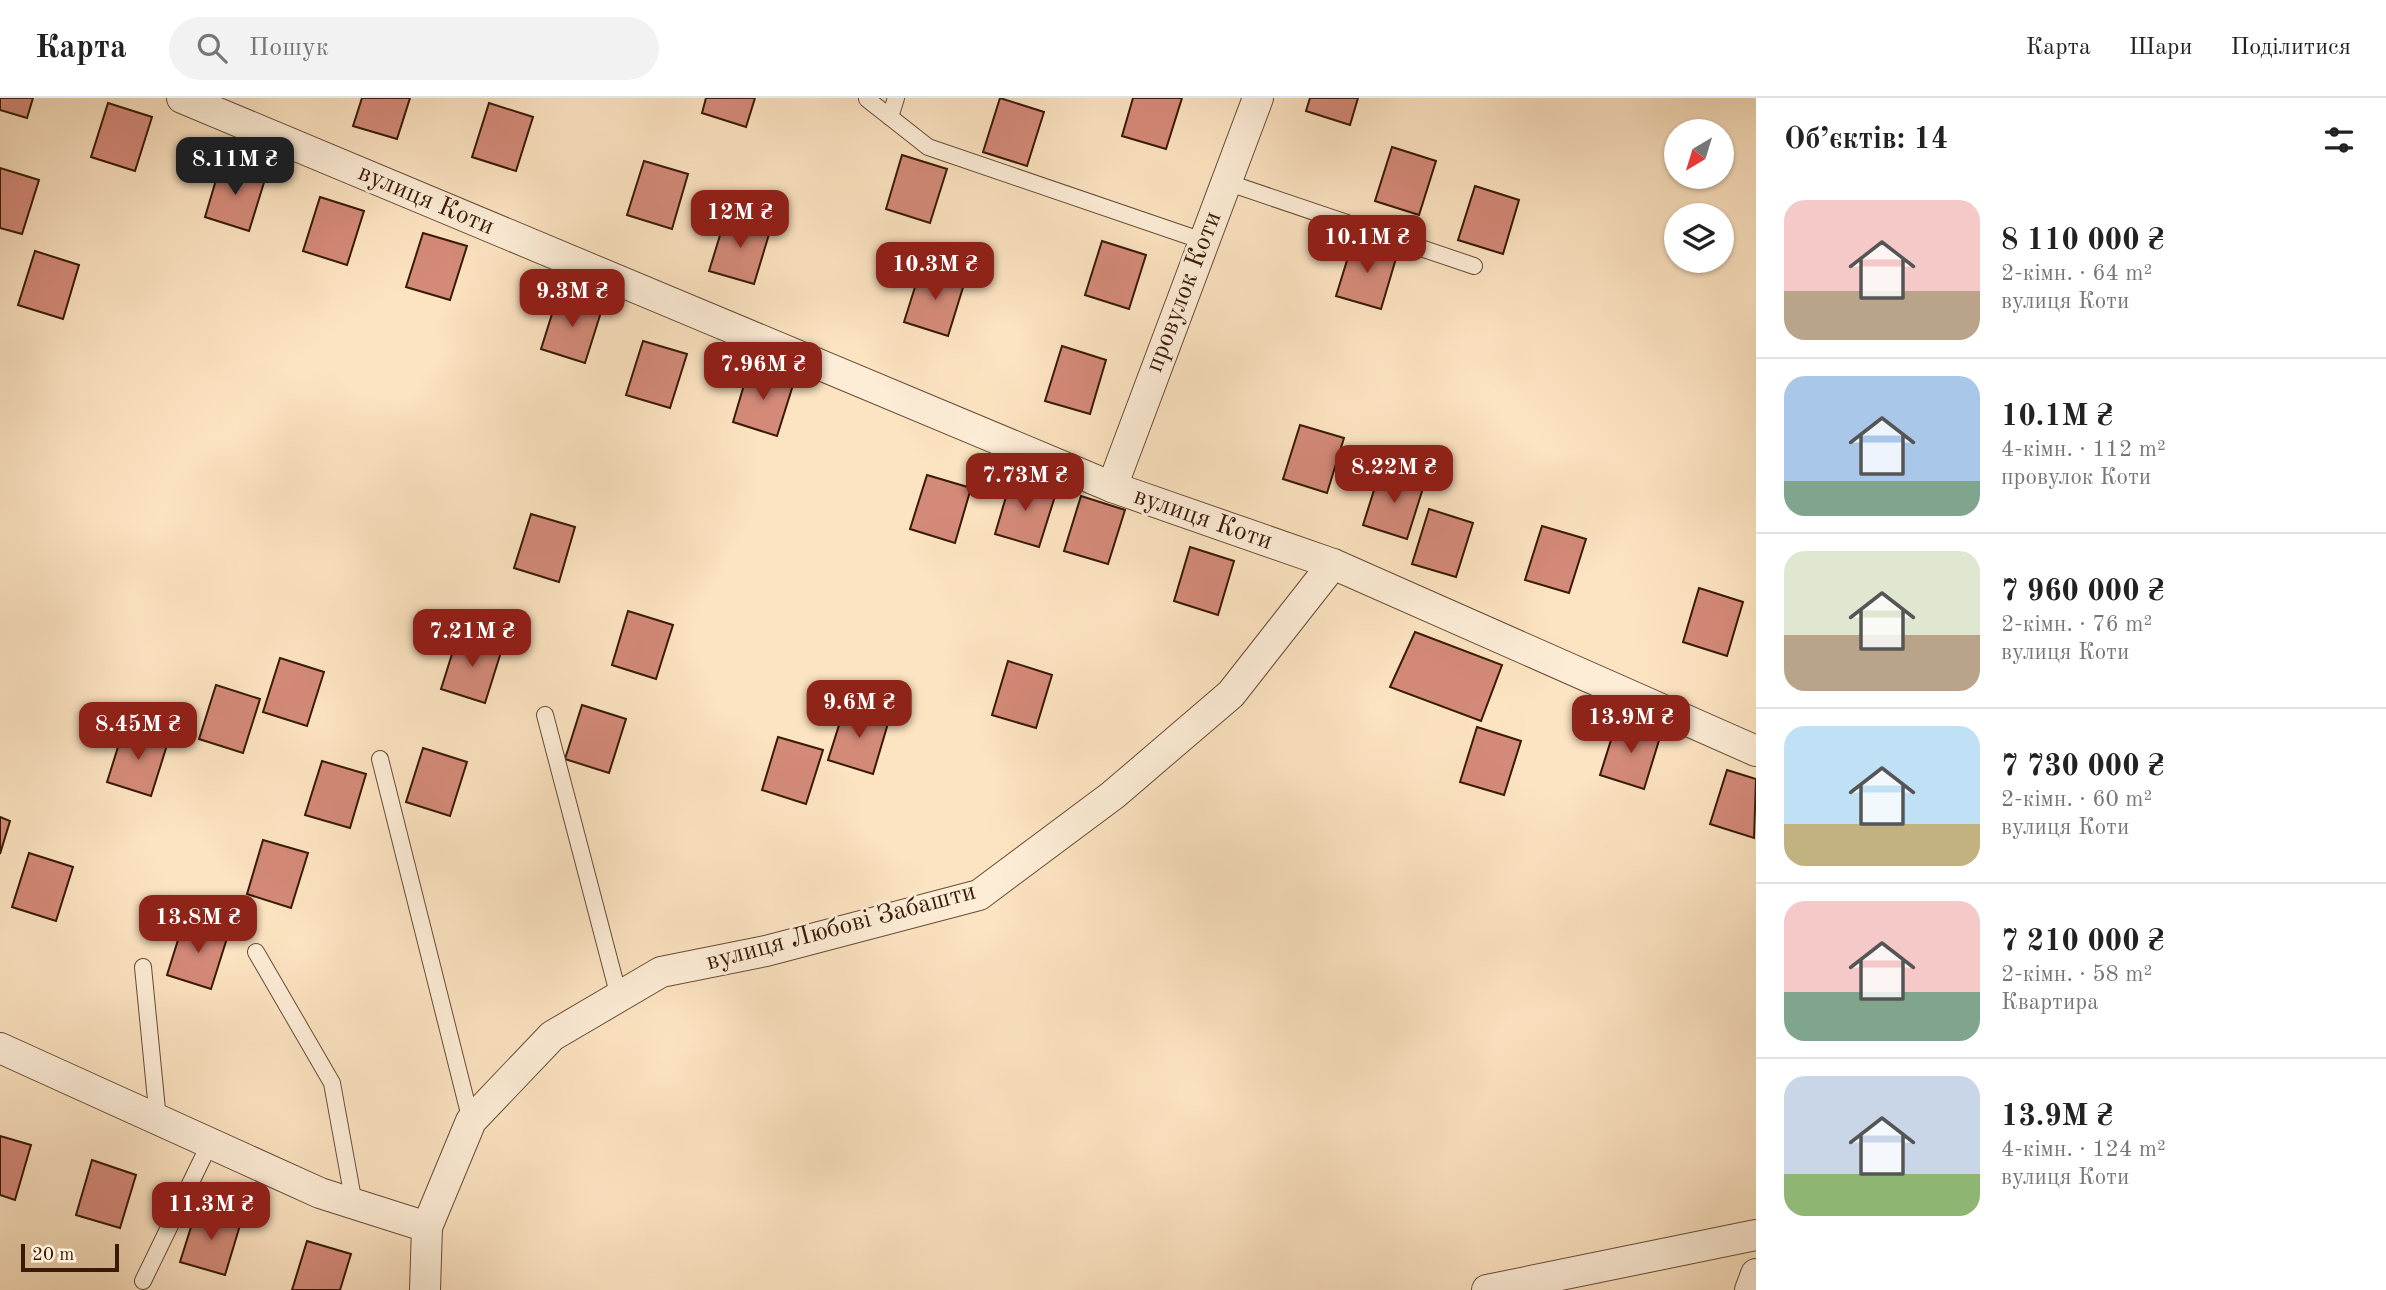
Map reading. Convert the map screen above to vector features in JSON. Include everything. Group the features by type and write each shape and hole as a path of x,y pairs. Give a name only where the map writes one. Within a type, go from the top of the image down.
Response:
{"street":[{"name":"вулиця Коти","path":"181,98 1112,487 1333,564 1756,751"},
{"name":"провулок Коти","path":"1112,487 1258,98"},
{"name":"вулиця Любові Забашти","path":"425,1290 427,1227 471,1121 552,1036 661,972 766,951 979,895 1113,795 1231,694 1333,564"},
{"path":"0,1048 320,1193 427,1227"},
{"path":"1487,1290 1756,1235"},
{"path":"1750,1290 1756,1274"}],"lane":[{"path":"890,117 896,98"},
{"path":"867,99 928,147 1203,241"},
{"path":"1226,182 1474,266"},
{"path":"545,715 619,997"},
{"path":"380,759 471,1121"},
{"path":"256,952 332,1083 354,1204"},
{"path":"143,967 158,1120"},
{"path":"143,1281 209,1145"}],"building":[{"path":"0,98 33,98 27,118 0,110"},
{"path":"362,98 410,98 397,139 353,126"},
{"path":"706,98 755,98 746,127 702,113"},
{"path":"1000,98 1044,112 1027,166 983,152"},
{"path":"1133,98 1182,98 1166,149 1122,136"},
{"path":"1310,98 1358,98 1350,125 1306,111"},
{"path":"108,103 152,117 135,171 91,157"},
{"path":"489,103 533,117 516,171 472,157"},
{"path":"1392,147 1436,161 1419,215 1375,201"},
{"path":"902,155 947,169 930,223 886,209"},
{"path":"644,161 688,174 672,229 627,215"},
{"path":"221,163 266,176 249,231 205,217"},
{"path":"0,168 39,180 22,234 0,228"},
{"path":"1475,186 1519,200 1503,254 1458,240"},
{"path":"320,197 364,211 347,265 303,251"},
{"path":"726,216 770,231 754,284 709,271"},
{"path":"423,233 467,246 450,300 406,287"},
{"path":"1102,241 1146,255 1129,309 1085,295"},
{"path":"1353,241 1397,255 1381,309 1336,296"},
{"path":"35,251 79,265 63,319 18,305"},
{"path":"921,268 965,281 948,336 904,322"},
{"path":"558,295 602,309 585,363 541,349"},
{"path":"643,341 687,354 670,408 626,395"},
{"path":"1062,346 1106,360 1090,414 1045,401"},
{"path":"749,368 794,382 777,436 733,422"},
{"path":"1300,425 1344,438 1327,493 1283,479"},
{"path":"1380,471 1424,485 1407,539 1363,525"},
{"path":"927,475 971,488 955,543 910,529"},
{"path":"1011,480 1056,493 1039,547 995,534"},
{"path":"1081,496 1125,510 1108,564 1064,551"},
{"path":"1429,509 1473,523 1456,577 1412,564"},
{"path":"531,514 575,527 559,582 514,568"},
{"path":"1542,526 1586,539 1569,593 1525,580"},
{"path":"1190,547 1234,561 1218,615 1174,601"},
{"path":"1699,588 1743,602 1727,656 1683,642"},
{"path":"628,611 673,625 656,679 612,665"},
{"path":"1415,632 1502,665 1481,721 1390,687"},
{"path":"458,635 502,649 485,703 441,689"},
{"path":"280,658 324,672 307,726 263,712"},
{"path":"1008,661 1052,675 1036,728 992,715"},
{"path":"216,685 260,699 243,753 199,739"},
{"path":"582,705 626,719 609,773 565,759"},
{"path":"845,706 889,720 873,774 828,760"},
{"path":"1617,721 1661,734 1644,789 1600,775"},
{"path":"1477,727 1521,741 1504,795 1460,782"},
{"path":"124,728 168,742 151,796 107,782"},
{"path":"778,737 823,750 806,804 762,790"},
{"path":"423,748 467,762 450,816 406,802"},
{"path":"322,761 366,774 350,828 305,815"},
{"path":"1727,770 1756,779 1754,838 1710,824"},
{"path":"0,817 10,821 0,854"},
{"path":"263,840 308,853 291,908 247,894"},
{"path":"29,853 73,867 56,921 12,907"},
{"path":"184,921 228,935 211,989 167,975"},
{"path":"0,1136 31,1145 15,1200 0,1195"},
{"path":"92,1160 136,1175 120,1228 76,1215"},
{"path":"197,1208 241,1222 225,1275 180,1262"},
{"path":"307,1241 351,1254 340,1290 292,1290"}]}
